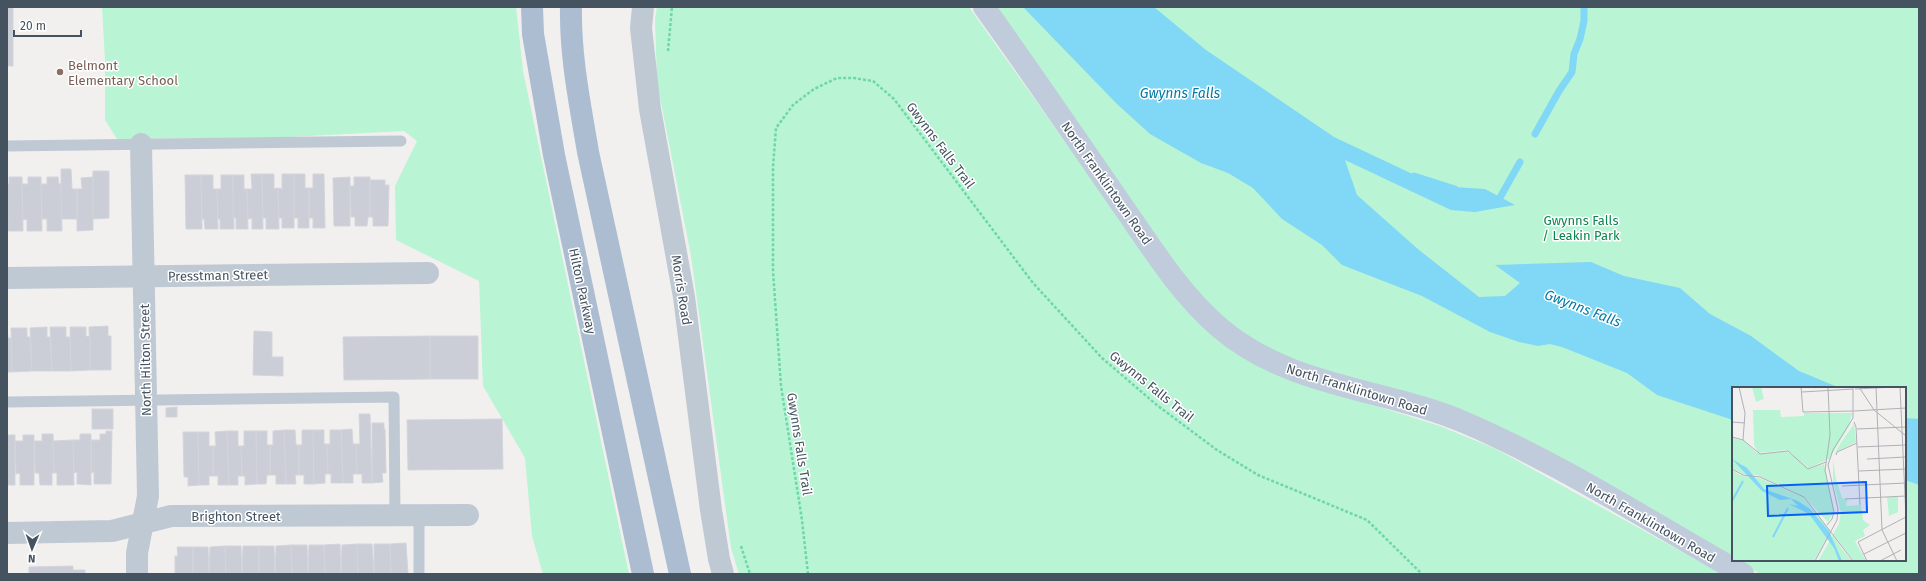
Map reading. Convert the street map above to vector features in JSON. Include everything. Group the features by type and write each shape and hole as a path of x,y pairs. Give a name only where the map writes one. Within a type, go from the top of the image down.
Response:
{"main road":[{"name":"Hilton Parkway","path":"532,7 533,34 553,148 643,574"},
{"path":"571,7 571,34 576,83 588,152 680,574"}],"street":[{"name":"Morris Road","path":"643,7 642,36 650,109 684,297 711,510 723,574"},
{"name":"North Franklintown Road","path":"984,7 1176,282 1221,329 1247,348 1276,364 1307,376 1416,406 1463,422 1507,442 1743,574"},
{"name":"North Hilton Street","path":"137,574 137,553 148,496 141,144"},
{"name":"Presstman Street","path":"7,278 428,273"},
{"name":"Brighton Street","path":"7,533 112,531 171,516 468,515"}],"lane":[{"path":"7,146 401,141"},
{"path":"7,402 394,397 395,515"},
{"path":"419,515 419,574"}],"path":[{"name":"Gwynns Falls Trail","path":"808,574 802,520 780,378 773,270 773,167 776,128 793,105 814,89 838,78 854,78 873,81 894,99 1033,283 1102,358 1158,406 1217,450 1258,475 1368,520 1422,574"}],"green space":[{"path":"102,7 516,7 523,71 629,574 543,574 532,536 525,458 483,386 479,281 396,240 395,186 417,141 404,131 289,137 117,139 105,120 105,60"},
{"path":"657,7 969,7 1175,296 1280,376 1440,426 1496,449 1722,574 739,574 731,548 691,256 657,82 655,19"},
{"name":"Gwynns Falls / Leakin Park","path":"995,7 1919,7 1919,574 1760,574 1736,561 1906,561 1906,387 1732,387 1732,558 1496,430 1294,364 1238,332 1180,277"}],"water":[{"name":"Gwynns Falls","path":"1023,7 1154,7 1206,50 1334,137 1438,186 1485,189 1515,205 1475,212 1451,210 1345,160 1357,195 1419,250 1479,297 1505,296 1520,283 1495,265 1591,262 1624,276 1680,288 1710,314 1751,336 1799,371 1838,387 1732,387 1732,420 1657,395 1627,373 1562,347 1550,344 1538,346 1519,342 1490,332 1422,296 1342,265 1322,245 1282,219 1253,188 1228,173 1201,163 1150,134 1117,104"},
{"path":"1906,418 1919,419 1919,485 1906,480"}],"building":[{"path":"7,7 13,7 13,66 7,66"},
{"path":"61,169 71,169 72,189 77,189 77,219 61,219"},
{"path":"93,171 109,171 109,218 92,219"},
{"path":"251,174 262,174 263,229 252,229 252,218 248,219 247,189 252,189"},
{"path":"262,174 274,174 274,189 278,188 279,229 266,229 266,218 263,218"},
{"path":"282,174 294,174 294,228 282,228 282,218 279,218 278,188 282,189"},
{"path":"294,174 305,174 305,188 309,188 309,228 298,228 298,218 294,218"},
{"path":"313,174 324,174 325,228 313,228 313,218 309,218 309,188 313,188"},
{"path":"185,175 201,175 202,229 186,229"},
{"path":"201,175 213,175 213,189 217,189 218,229 205,229 204,219 202,219"},
{"path":"221,175 233,175 234,229 220,229 220,219 218,219 217,189 221,189"},
{"path":"233,175 244,175 244,189 247,189 248,229 236,229 236,218 233,218"},
{"path":"9,177 22,177 23,231 8,231 7,184 9,184"},
{"path":"28,177 41,177 42,231 27,231 27,219 23,220 22,184 28,184"},
{"path":"47,177 58,177 59,184 61,184 62,231 47,231 47,219 42,219 41,184 47,184"},
{"path":"93,177 93,230 77,231 77,189 82,189 81,178"},
{"path":"350,177 350,226 334,226 333,178"},
{"path":"354,177 370,177 370,217 368,217 367,226 355,226 355,217 351,217 350,186 354,186"},
{"path":"370,180 385,180 385,185 389,185 388,226 373,226 373,217 370,217"},
{"path":"108,326 108,336 111,336 111,370 90,370 89,327"},
{"path":"47,327 47,337 50,337 52,371 32,371 30,328"},
{"path":"50,327 66,327 66,337 70,337 71,371 52,371"},
{"path":"70,327 86,327 86,336 90,337 90,370 71,371"},
{"path":"7,328 8,338 11,338 12,372 7,372"},
{"path":"11,328 27,328 27,337 30,337 32,371 12,372"},
{"path":"254,331 272,332 272,357 283,357 283,376 253,375"},
{"path":"430,336 430,379 344,380 343,337"},
{"path":"430,336 478,336 478,379 430,379"},
{"path":"177,407 177,417 166,417 166,408"},
{"path":"92,409 113,409 113,429 92,429"},
{"path":"359,414 370,414 372,483 362,483 362,474 357,474 356,444 360,444"},
{"path":"502,419 503,469 408,470 407,420"},
{"path":"372,423 384,423 386,473 382,473 383,482 372,483"},
{"path":"352,429 353,444 356,444 357,474 353,474 353,483 343,483 341,430"},
{"path":"284,430 295,430 296,445 299,445 299,475 295,475 296,484 286,484"},
{"path":"284,430 286,484 276,484 276,475 270,475 270,445 273,445 273,431"},
{"path":"302,430 313,430 314,484 304,484 304,475 299,475 299,445 302,445"},
{"path":"313,430 324,430 324,444 327,444 328,474 325,474 325,483 314,484"},
{"path":"330,430 341,430 343,483 331,483 331,474 328,474 327,444 330,444"},
{"path":"106,431 112,431 111,484 94,484 94,472 91,473 91,440 100,440 100,434 106,434"},
{"path":"227,431 229,485 218,485 218,476 213,476 213,446 216,446 215,432"},
{"path":"227,431 238,431 238,446 241,446 242,476 238,476 238,485 229,485"},
{"path":"244,431 256,431 257,484 245,485 245,476 242,476 241,446 244,446"},
{"path":"256,431 267,431 267,445 270,445 270,475 267,475 266,484 257,484"},
{"path":"183,432 198,432 199,485 188,486 188,477 184,477"},
{"path":"198,432 209,432 209,446 213,446 213,476 209,476 209,485 199,485"},
{"path":"42,434 53,434 54,473 52,473 52,485 40,485 39,473 35,473 34,441 42,441"},
{"path":"80,434 91,434 91,485 77,484 77,472 74,473 73,440 80,440"},
{"path":"7,435 15,435 15,485 7,485"},
{"path":"23,435 34,435 34,485 20,485 20,473 16,474 15,441 23,441"},
{"path":"73,440 74,485 57,485 57,473 54,473 53,441"},
{"path":"406,543 408,574 391,574 390,544"},
{"path":"340,544 341,574 325,574 324,545"},
{"path":"357,544 372,544 374,574 358,574"},
{"path":"357,544 358,574 341,574 342,545"},
{"path":"374,544 390,544 391,574 374,574"},
{"path":"291,545 292,574 275,574 276,546"},
{"path":"291,545 307,545 308,574 292,574"},
{"path":"309,545 324,545 325,574 308,574"},
{"path":"225,546 226,574 209,574 210,547"},
{"path":"225,546 241,546 242,574 226,574"},
{"path":"243,546 259,546 259,574 242,574"},
{"path":"259,546 274,546 275,574 259,574"},
{"path":"177,547 193,547 193,574 175,574 175,556 178,556"},
{"path":"193,547 208,547 209,574 193,574"},
{"path":"73,566 73,570 85,570 85,574 29,574 29,567"}],"waterway":[{"path":"1535,134 1559,91 1572,72 1574,54 1580,39 1584,21 1584,7"},
{"path":"1494,202 1497,203 1520,162"},
{"path":"1414,176 1455,189"}],"place":[{"name":"Belmont Elementary School","path":"60,72"}]}
